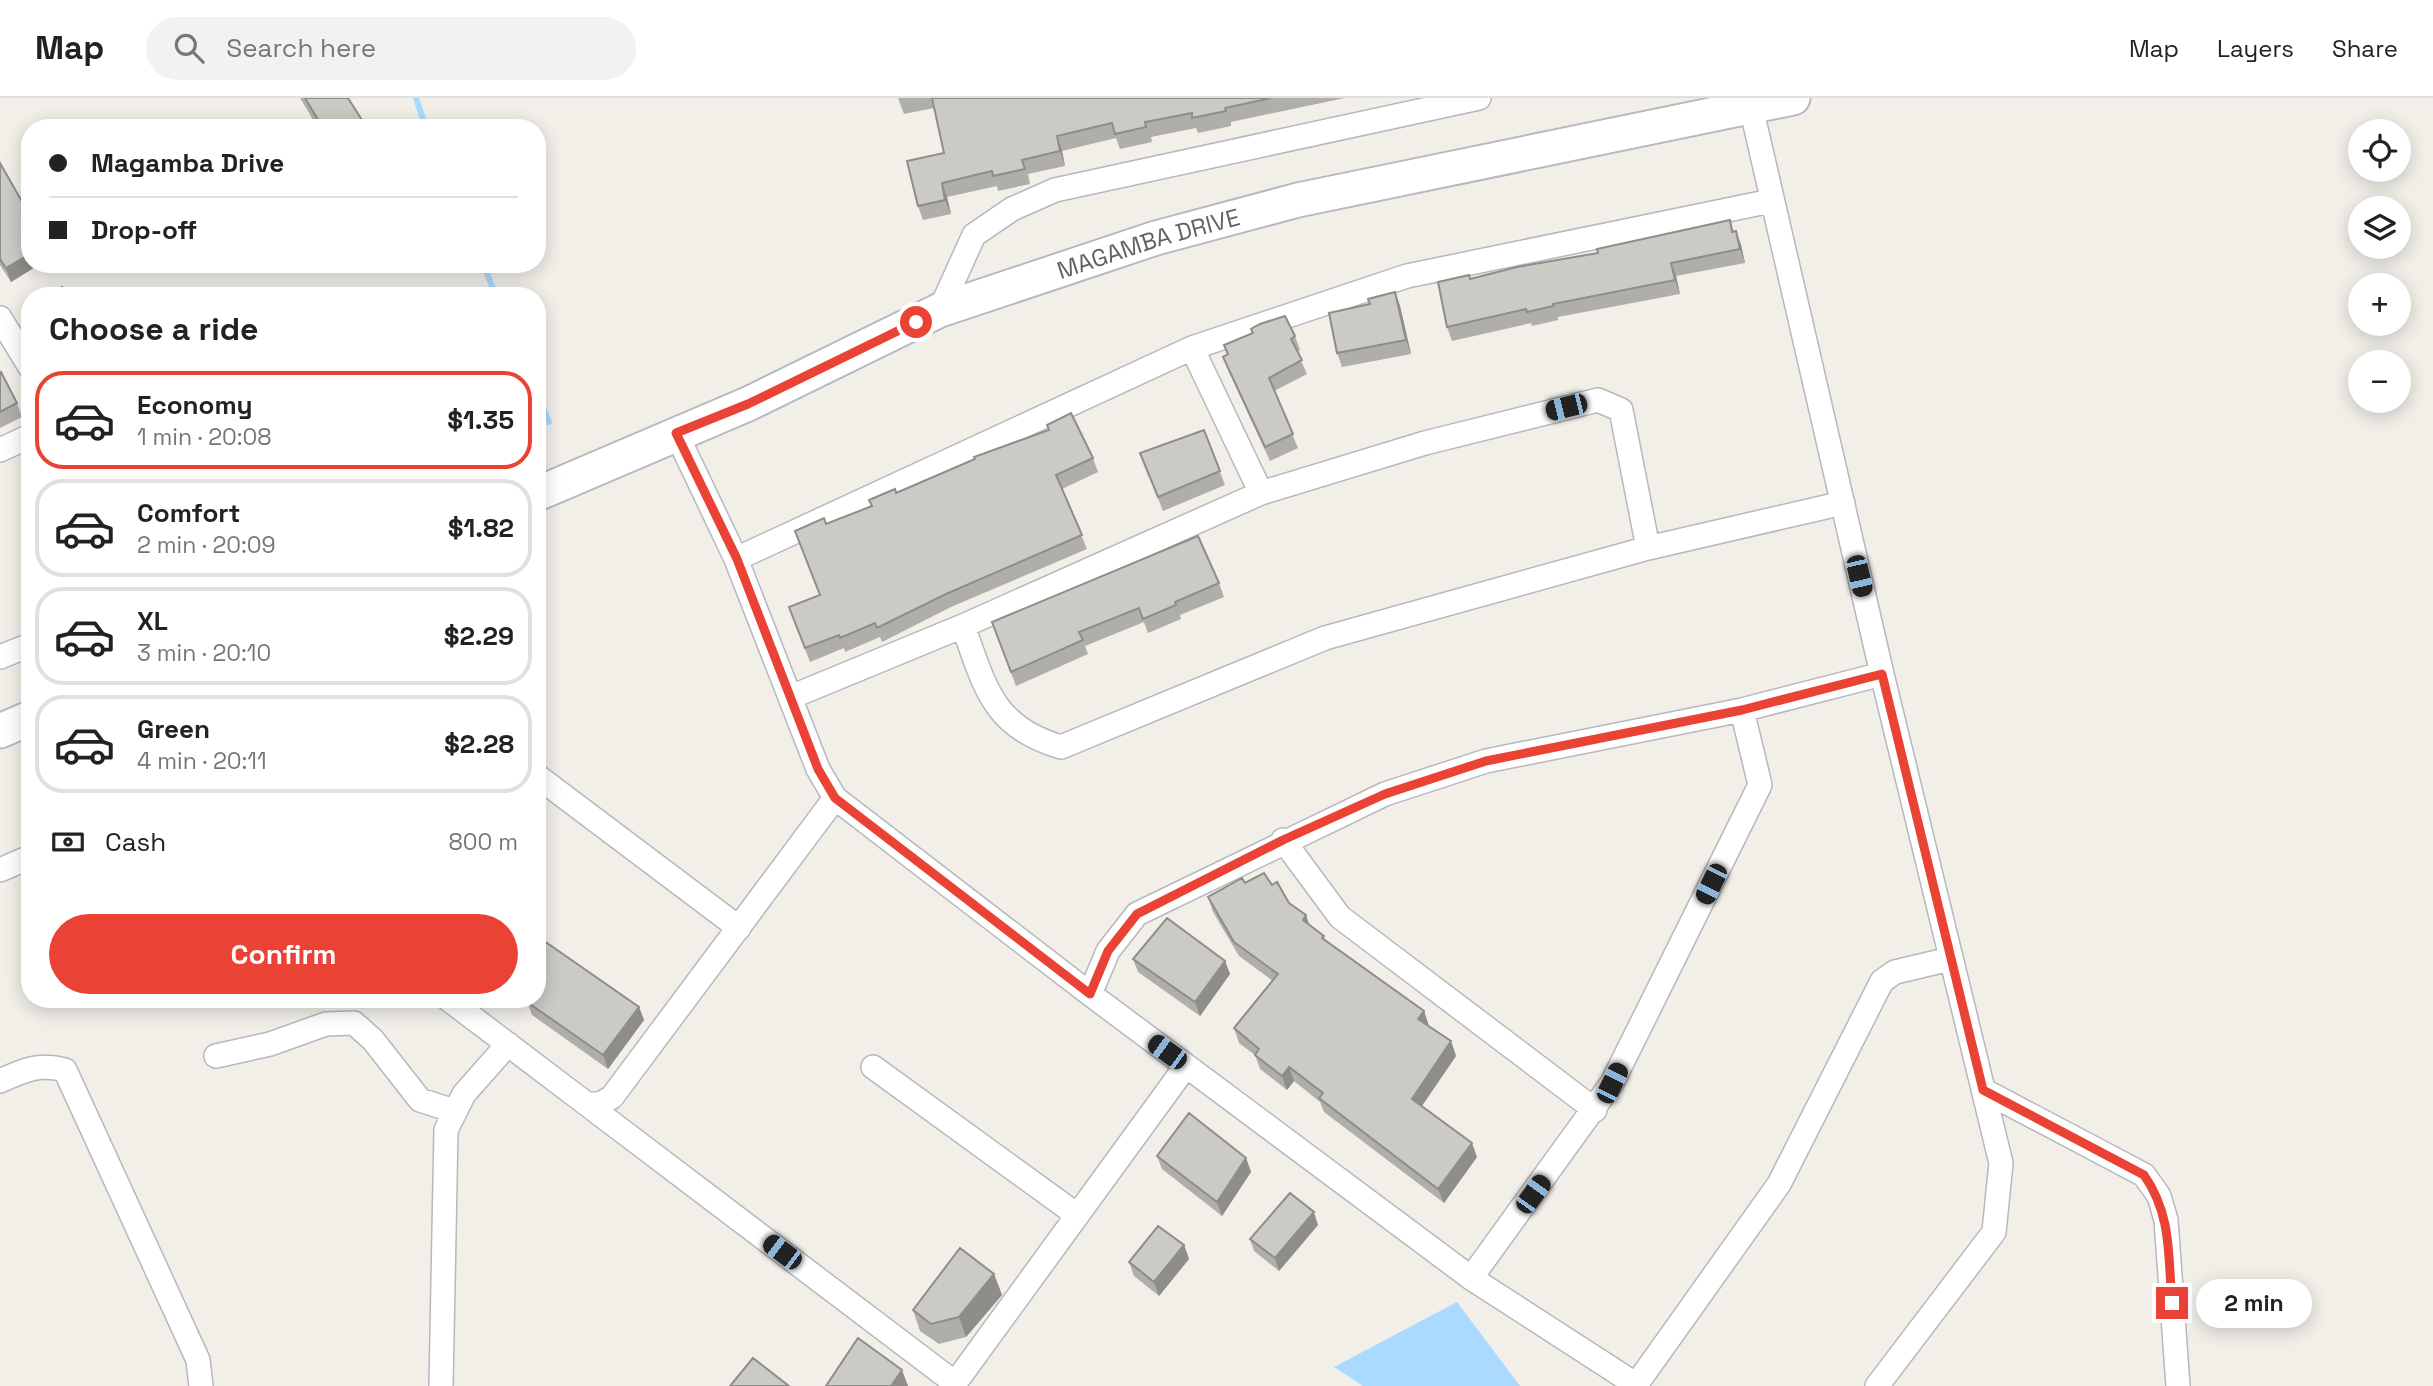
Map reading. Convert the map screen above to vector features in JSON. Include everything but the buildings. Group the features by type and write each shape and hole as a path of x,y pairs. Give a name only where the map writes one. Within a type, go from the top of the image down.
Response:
{"street":[{"path":"940,310 974,235 1012,209 1055,190 1479,98"},
{"name":"MAGAMBA DRIVE","path":"546,490 748,404 940,310 1156,238 1297,200 1793,98"},
{"path":"1751,107 1882,674 2001,1163 1994,1232 1877,1386"},
{"path":"737,559 1192,348 1407,276 1771,201"},
{"path":"0,318 21,352"},
{"path":"1192,348 1261,493"},
{"path":"790,697 963,626 1261,493 1424,443 1590,401 1606,401 1621,410 1648,548"},
{"path":"676,433 737,559 818,769 835,798 1090,994 1471,1278 1637,1385 1779,1184 1882,981 1895,972 1950,959"},
{"path":"0,450 21,440"},
{"path":"963,626 991,702 1025,732 1061,747 1325,638 1648,548 1843,503"},
{"path":"0,657 21,649"},
{"path":"1090,994 1108,951 1137,914 1283,840 1385,794 1486,761 1742,710 1882,674"},
{"path":"1471,1278 1612,1083 1760,785 1742,710"},
{"path":"0,731 21,722"},
{"path":"546,783 739,928"},
{"path":"588,1105 602,1104 612,1097 835,798"},
{"path":"1283,840 1340,917 1595,1110"},
{"path":"0,870 21,861"},
{"path":"460,1008 954,1385 1186,1066"},
{"path":"216,1055 270,1044 326,1024 354,1023 373,1040 420,1100 454,1111"},
{"path":"441,1386 446,1130 464,1094 508,1044"},
{"path":"0,1081 30,1067 47,1065 65,1070 198,1360 201,1386"},
{"path":"873,1067 1077,1215"},
{"path":"1983,1090 2144,1175 2159,1196 2166,1220 2178,1386"}],"water":[{"path":"1457,1302 1520,1386 1363,1386 1334,1367"}],"waterway":[{"path":"416,98 423,119"},
{"path":"487,273 492,287"},
{"path":"546,415 549,422"}],"route":[{"path":"916,322 748,404 676,433 737,559 818,769 835,798 1090,994 1108,951 1137,914 1283,840 1385,794 1486,761 1742,710 1882,674 1983,1090 2144,1175 2159,1196 2166,1220 2172,1303"}]}
